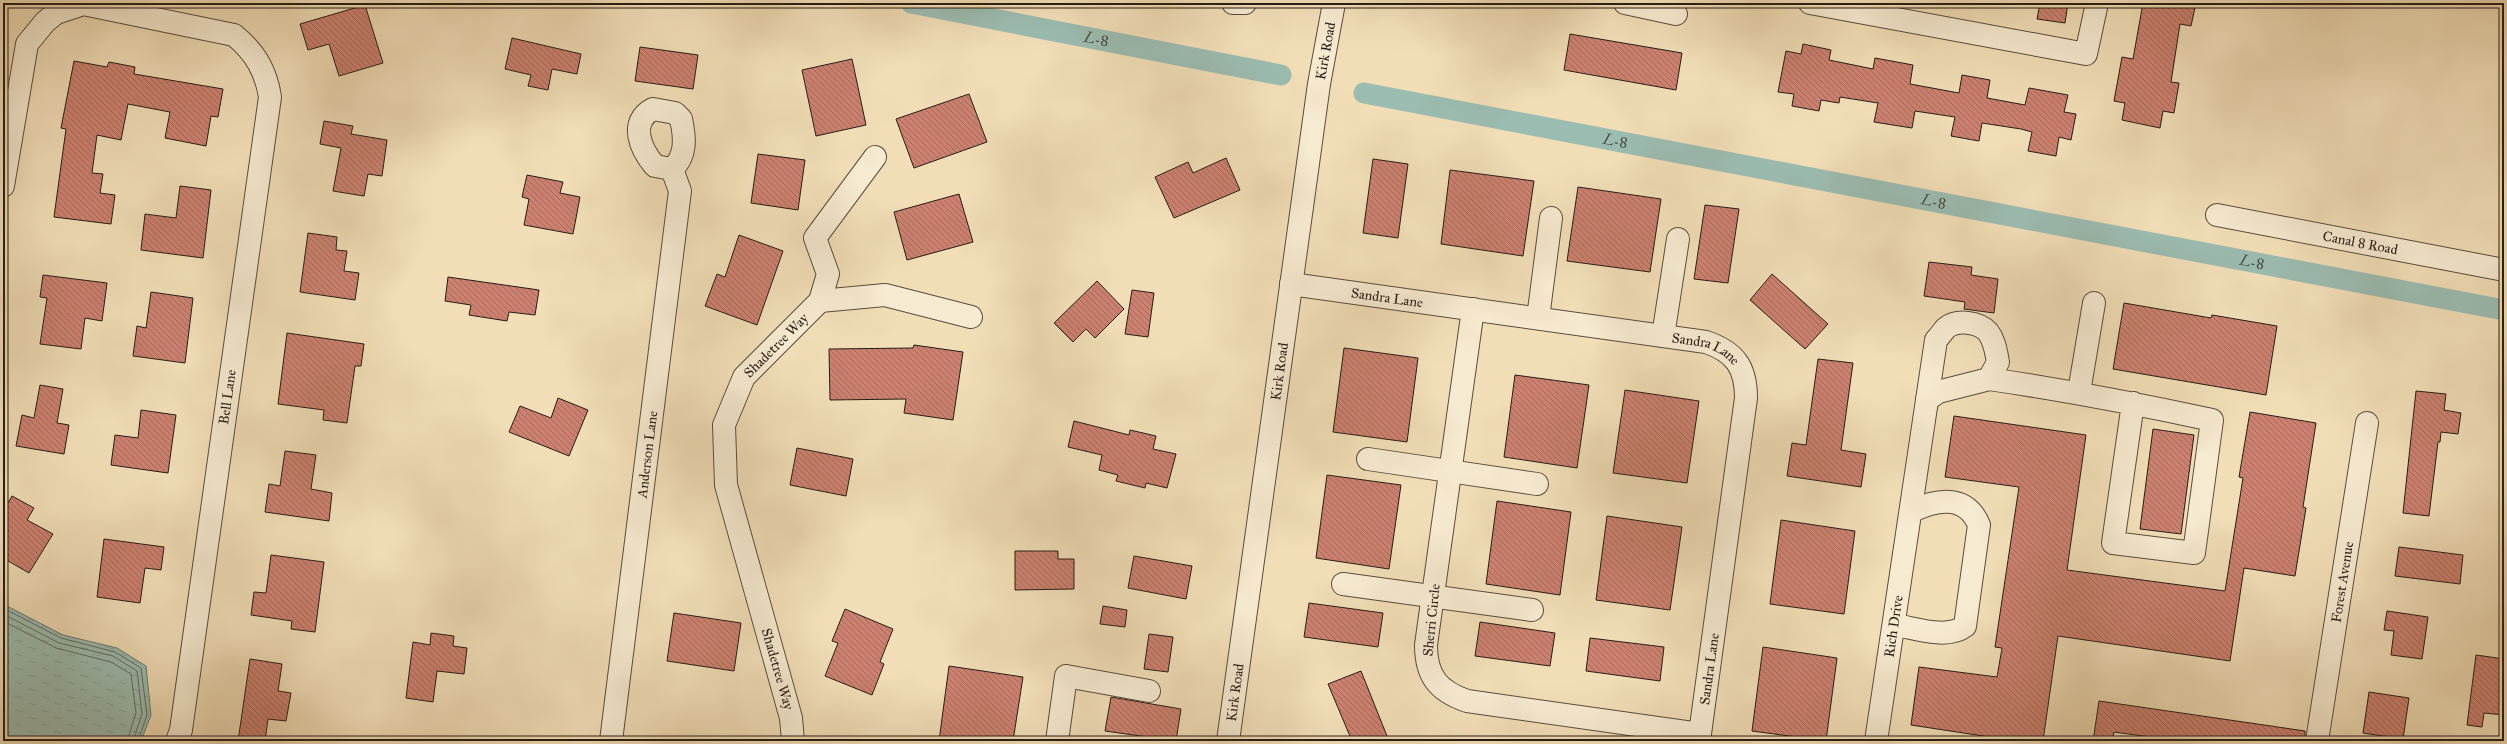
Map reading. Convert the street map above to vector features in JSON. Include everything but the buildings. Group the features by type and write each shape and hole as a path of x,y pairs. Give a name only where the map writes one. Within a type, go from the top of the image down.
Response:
{"street":[{"path":"1233,3 1245,3"},
{"name":"Kirk Road","path":"1228,741 1318,84 1334,3"},
{"path":"1625,3 1676,14"},
{"path":"1810,3 2086,54 2097,3"},
{"name":"Bell Lane","path":"3,186 27,44 45,22 56,13 83,4 234,35 255,56 265,76 270,97 185,706 181,730 177,741"},
{"name":"Shadetree Way","path":"793,741 791,718 726,484 724,425 744,377 820,301 828,274 815,238 875,157"},
{"name":"Anderson Lane","path":"611,741 680,191 672,169"},
{"name":"Canal 8 Road","path":"2217,215 2504,270"},
{"path":"1538,318 1551,218"},
{"path":"1663,336 1678,239"},
{"name":"Sandra Lane","path":"1291,284 1706,342 1720,347 1732,356 1741,368 1746,383 1746,398 1699,737"},
{"path":"820,301 885,295 971,317"},
{"path":"2079,392 2094,303"},
{"name":"Sherri Circle","path":"1473,309 1433,596 1426,660 1431,675 1440,687 1452,696 1467,702 1699,737"},
{"name":"Rich Drive","path":"1876,741 1895,625 1936,340 1947,327 1960,323 1976,325 1987,332 1994,344 1998,362 1989,379"},
{"path":"1927,400 1938,392 1989,379 2079,392 2133,403 2212,420 2194,553 2113,544 2133,403"},
{"name":"Forest Avenue","path":"2317,741 2367,423"},
{"path":"1368,460 1537,484"},
{"path":"1895,625 1948,633 1958,632 1965,626 1979,525 1975,515 1963,505 1946,501 1931,502 1912,511"},
{"path":"1343,584 1532,610"},
{"path":"1057,741 1066,676 1149,691"}],"water":[{"path":"3,604 63,635 117,648 146,666 151,715 141,741 3,741"}],"waterway":[{"name":"L-8","path":"911,3 1281,75"},
{"name":"L-8","path":"1364,93 2504,310"}]}
